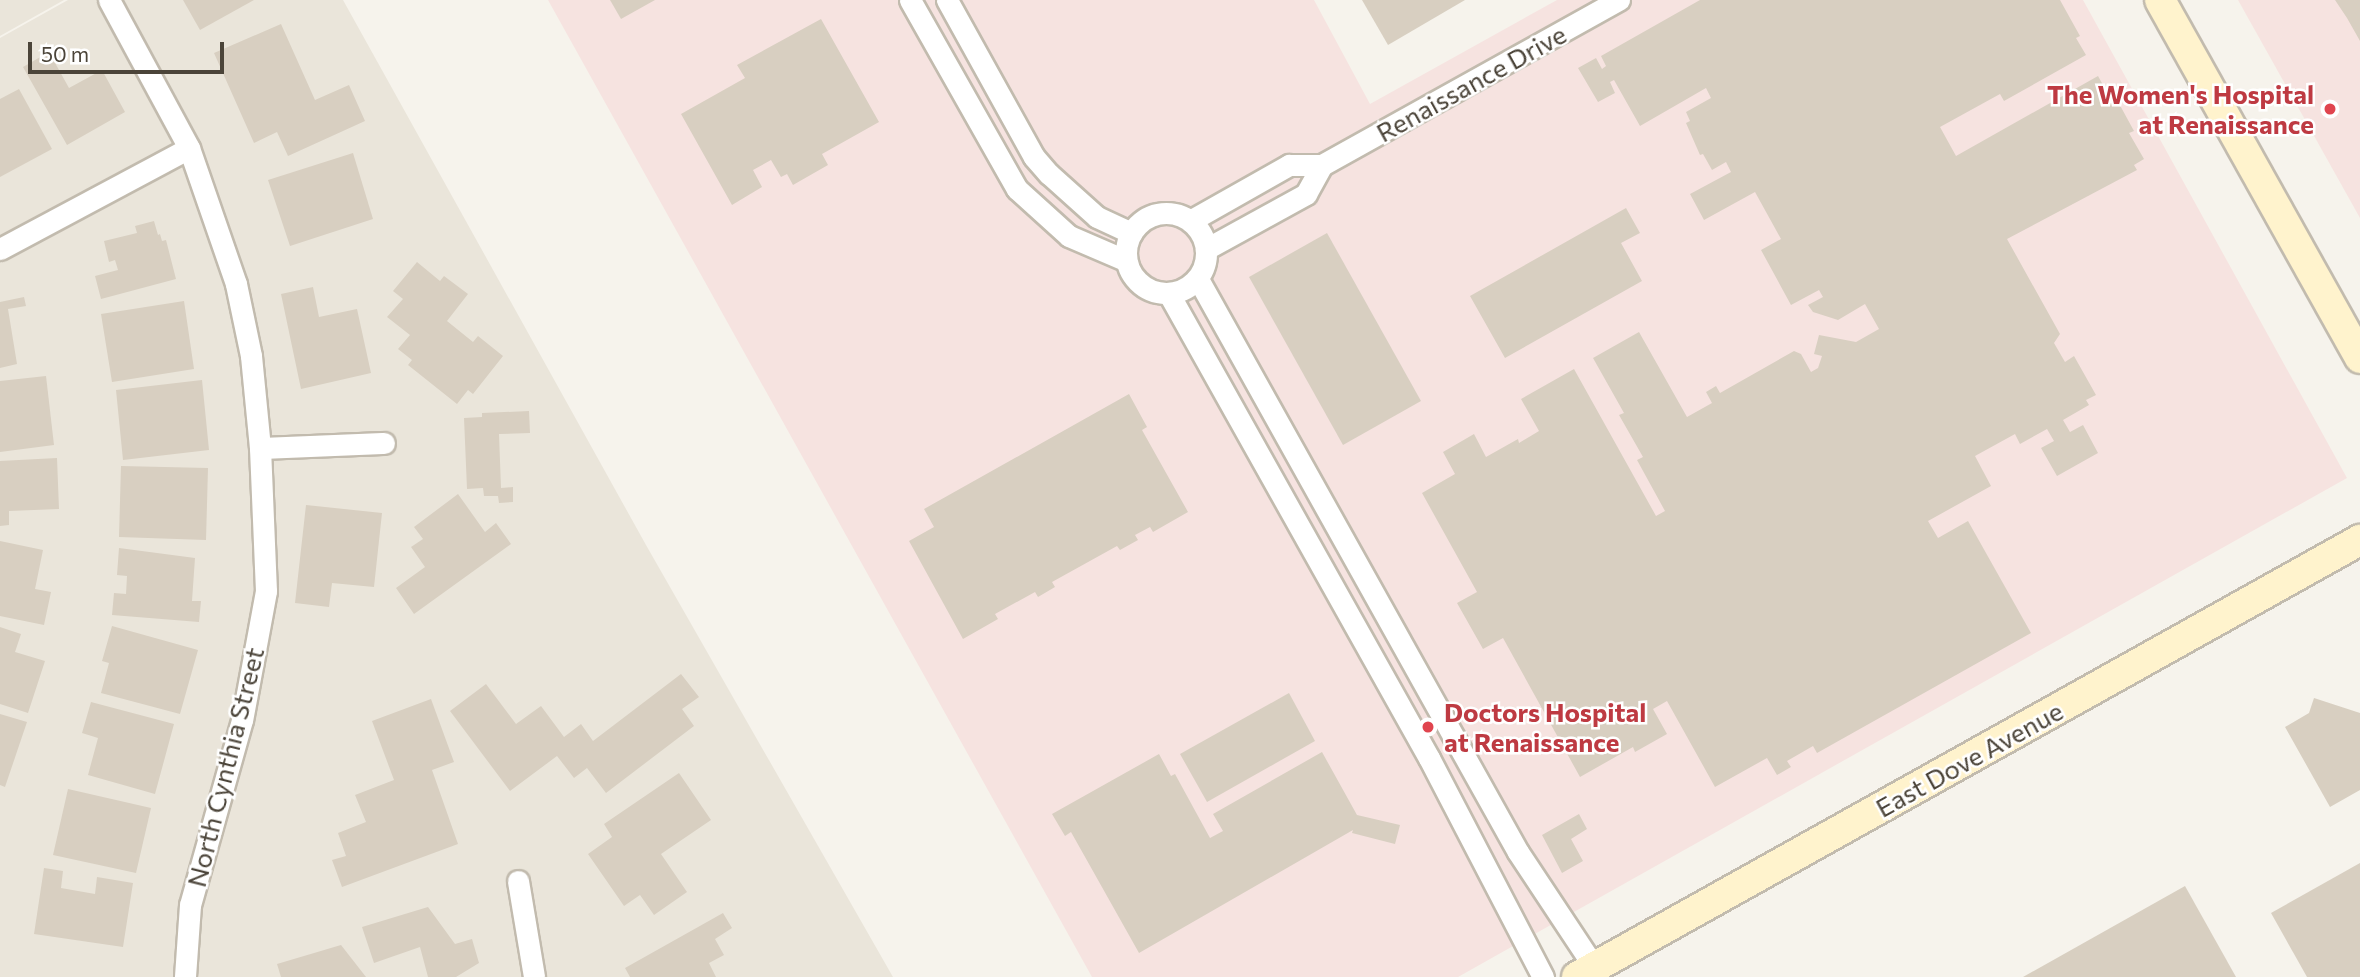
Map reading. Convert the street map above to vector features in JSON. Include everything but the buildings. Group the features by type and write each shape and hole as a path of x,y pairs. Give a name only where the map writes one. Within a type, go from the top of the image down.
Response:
{"main road":[{"path":"2160,0 2360,358"},
{"name":"East Dove Avenue","path":"1586,972 2360,540"}],"street":[{"name":"North Cynthia Street","path":"109,0 189,148 236,284 251,356 260,448 265,591 242,720 190,905 185,977"},
{"path":"910,0 1017,189 1069,236 1125,260"},
{"path":"947,0 1034,157 1097,217 1130,233"},
{"name":"Renaissance Drive","path":"1190,221 1289,165 1322,165 1619,0"},
{"path":"0,249 189,148"},
{"path":"1006,172 1034,157"},
{"path":"1206,249 1306,194 1322,165"},
{"path":"1161,212 1175,214 1190,221 1200,231 1206,249 1198,279 1181,291 1170,294 1154,293 1143,288 1132,277 1125,260 1130,233 1144,219 1161,212"},
{"path":"1082,240 1097,217"},
{"path":"1198,279 1586,972"},
{"path":"1170,294 1430,758 1543,977"},
{"path":"1244,425 1271,410"},
{"path":"260,448 384,443"},
{"path":"1288,505 1315,489"},
{"path":"1318,559 1346,544"},
{"path":"1394,695 1422,680"},
{"path":"1430,758 1458,742"},
{"path":"1474,843 1504,826"},
{"path":"518,881 534,977"}],"shaded area":[{"path":"0,0 64,0 0,36"},
{"path":"68,0 343,0 646,545 893,977 0,977 0,38"},
{"name":"Doctors Hospital at Renaissance","path":"548,0 1314,0 1370,104 1557,0 2083,0 2347,478 1458,977 1092,977"},
{"name":"The Women's Hospital at Renaissance","path":"2238,0 2360,0 2360,218"}],"place":[{"name":"The Women's Hospital at Renaissance","path":"2330,109"},
{"name":"Doctors Hospital at Renaissance","path":"1428,727"}]}
